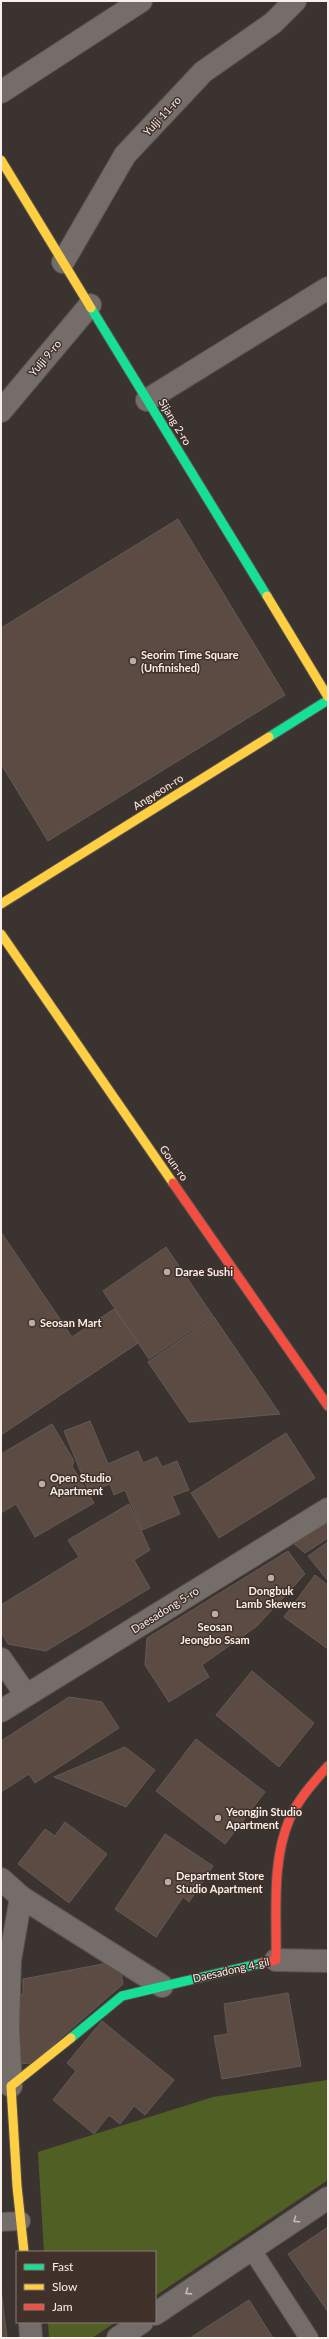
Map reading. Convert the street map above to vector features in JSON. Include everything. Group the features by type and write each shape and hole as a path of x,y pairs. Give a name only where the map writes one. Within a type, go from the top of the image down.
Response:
{"street":[{"path":"1,92 141,1"},
{"name":"Yulji 11-ro","path":"63,262 126,155 203,72 274,23 295,1"},
{"name":"Sijang 2-ro","path":"1,160 328,697"},
{"path":"147,400 328,288"},
{"name":"Yulji 9-ro","path":"1,411 90,305"},
{"name":"Angyeon-ro","path":"1,904 328,700"},
{"name":"Goun-ro","path":"1,934 328,1406"},
{"name":"Daesadong 5-ro","path":"1,1711 328,1509"},
{"path":"1,1659 26,1695"},
{"name":"Daesadong 4-gil","path":"11,2086 122,1996 276,1960 280,1863 287,1826 297,1805 328,1766"},
{"path":"1,1879 21,1897 162,1986"},
{"path":"21,1897 10,1960 8,2027 20,2221 24,2251"},
{"path":"276,1960 328,1961"},
{"path":"156,2313 328,2198"},
{"path":"30,2323 31,2338"},
{"path":"118,2338 140,2323"}],"lane":[{"path":"1,2222 20,2221"},
{"path":"252,2250 309,2338"}],"green space":[{"path":"328,2080 328,2180 156,2295 156,2251 44,2251 38,2152 213,2097"},
{"path":"48,2323 114,2323 92,2338 49,2338"}],"building":[{"name":"Seorim Time Square (Unfinished)","path":"178,519 285,695 48,841 1,764 1,628"},
{"name":"Seosan Mart","path":"1,1232 72,1337 114,1309 138,1343 1,1435"},
{"path":"166,1247 213,1316 149,1359 103,1291"},
{"path":"214,1317 280,1414 189,1422 148,1362"},
{"path":"90,1421 108,1464 138,1451 143,1463 157,1457 162,1467 177,1461 189,1490 172,1496 180,1514 142,1530 125,1490 114,1495 110,1484 89,1492 64,1431"},
{"name":"Open Studio Apartment","path":"52,1424 74,1461 72,1466 94,1503 35,1537 16,1504 1,1513 1,1454"},
{"path":"286,1433 315,1478 219,1538 191,1493"},
{"path":"129,1504 150,1550 134,1560 150,1588 46,1651 8,1644 1,1632 1,1605 79,1557 68,1540"},
{"path":"328,1520 328,1538 305,1553 293,1543"},
{"path":"328,1542 328,1581 308,1556"},
{"path":"288,1551 305,1574 257,1626 202,1665 209,1677 169,1702 145,1665 147,1638"},
{"path":"315,1575 328,1585 328,1649 284,1617"},
{"path":"252,1671 314,1723 279,1767 216,1715"},
{"path":"69,1697 102,1702 119,1728 35,1783 29,1774 1,1792 1,1741"},
{"name":"Yeongjin Studio Apartment","path":"196,1739 265,1792 225,1844 156,1791"},
{"path":"125,1747 155,1770 126,1807 54,1777"},
{"path":"65,1822 107,1854 69,1903 18,1864 45,1829 55,1836"},
{"name":"Department Store Studio Apartment","path":"165,1834 213,1866 189,1902 183,1897 156,1937 115,1909"},
{"path":"119,1961 123,1984 32,2063 17,2064 15,1996 23,1994 23,1979"},
{"path":"288,1993 301,2066 222,2079 214,2036 228,2034 224,2004"},
{"path":"102,2021 174,2080 145,2115 134,2106 120,2124 109,2115 94,2134 53,2100 76,2071 67,2063"},
{"path":"328,2227 328,2312 288,2254"},
{"path":"1,2289 7,2338 1,2338"},
{"path":"249,2300 273,2338 190,2338"}],"traffic: fast":[{"path":"91,308 267,596"},
{"path":"269,737 328,700"},
{"path":"71,2038 122,1996 262,1963"}],"traffic: slow":[{"path":"1,160 91,308"},
{"path":"267,596 328,697"},
{"path":"1,904 269,737"},
{"path":"1,934 173,1183"},
{"path":"24,2251 17,2186 11,2086 71,2038"}],"traffic: jam":[{"path":"173,1183 328,1406"},
{"path":"262,1963 276,1960 277,1870 284,1835 290,1818 298,1804 307,1790 328,1766"}],"place":[{"name":"Seorim Time Square (Unfinished)","path":"133,661"},
{"name":"Darae Sushi","path":"167,1272"},
{"name":"Seosan Mart","path":"32,1323"},
{"name":"Open Studio Apartment","path":"42,1484"},
{"name":"Dongbuk Lamb Skewers","path":"271,1578"},
{"name":"Seosan Jeongbo Ssam","path":"215,1614"},
{"name":"Yeongjin Studio Apartment","path":"218,1818"},
{"name":"Department Store Studio Apartment","path":"168,1882"}]}
